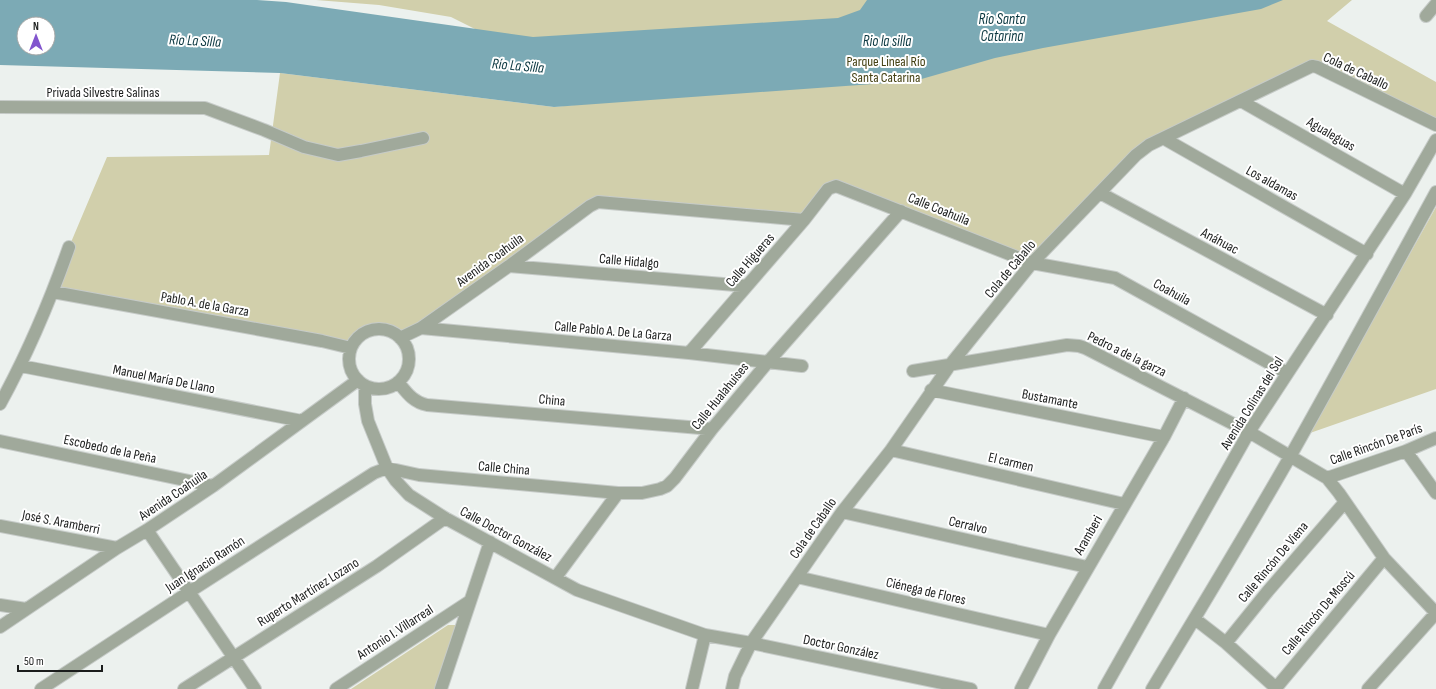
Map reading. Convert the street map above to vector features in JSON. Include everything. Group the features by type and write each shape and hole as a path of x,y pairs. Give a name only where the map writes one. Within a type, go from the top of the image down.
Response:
{"street":[{"path":"1426,16 1436,4"},
{"name":"Cola de Caballo","path":"732,689 736,676 751,643 842,512 891,450 931,390 950,365 1032,262 1136,155 1148,145 1309,68 1314,67 1436,126"},
{"name":"Agualeguas","path":"1241,101 1405,194"},
{"name":"Privada Silvestre Salinas","path":"0,107 205,108 304,147 338,155 424,138"},
{"name":"Los aldamas","path":"1163,138 1367,254"},
{"name":"Avenida Colinas del Sol","path":"1104,689 1249,432 1367,254 1405,194 1436,140"},
{"name":"Calle Coahuila","path":"833,186 840,187 1032,262"},
{"name":"Calle Higueras","path":"689,354 804,220 828,189 833,186"},
{"path":"1166,689 1154,685 1195,619 1290,456 1436,192"},
{"name":"Anáhuac","path":"1100,193 1327,315"},
{"name":"Avenida Coahuila","path":"400,338 421,328 595,203 601,202 804,220"},
{"name":"Calle Hualahuises","path":"618,493 642,493 667,486 768,362 902,211"},
{"path":"0,404 21,366 53,292 69,247"},
{"name":"Coahuila","path":"1032,262 1115,278 1287,374"},
{"name":"Calle Hidalgo","path":"509,266 747,286"},
{"name":"Pablo A. de la Garza","path":"53,292 322,341 351,348"},
{"name":"Calle Pablo A. De La Garza","path":"421,328 802,366"},
{"path":"386,330 400,338 406,347 409,358 408,368 398,382 384,388 375,389 362,383 350,368 349,358 351,348 361,336 370,331 386,330"},
{"name":"Pedro a de la garza","path":"913,370 1067,345 1078,346 1090,350 1249,432 1327,478"},
{"name":"Manuel María De Llano","path":"21,366 302,421"},
{"name":"China","path":"398,382 412,399 427,405 712,429"},
{"name":"Avenida Coahuila","path":"0,627 117,548 213,486 302,421 362,383"},
{"name":"Calle Doctor González","path":"362,383 368,420 387,468 396,482 409,495 446,518 510,554 556,577 577,590 705,635"},
{"name":"Bustamante","path":"931,390 1164,437"},
{"name":"Aramberi","path":"1021,689 1087,567 1164,437 1184,398"},
{"name":"Calle Rincón De París","path":"1327,478 1406,451 1436,438"},
{"name":"Escobedo de la Peña","path":"0,441 213,486"},
{"name":"El carmen","path":"891,450 1124,504"},
{"path":"1406,451 1436,493"},
{"name":"Calle China","path":"387,468 419,475 618,493"},
{"name":"Juan Ignacio Ramón","path":"41,689 368,477 387,468"},
{"path":"1327,478 1384,558 1436,613 1368,689"},
{"path":"556,577 618,493"},
{"name":"Calle Rincón De Viena","path":"1226,643 1268,590 1345,502"},
{"name":"Cerralvo","path":"842,512 1087,567"},
{"name":"Ruperto Martínez Lozano","path":"184,689 377,566 446,518"},
{"name":"José S. Aramberri","path":"0,526 117,548"},
{"path":"147,530 255,689"},
{"path":"441,689 490,542"},
{"name":"Calle Rincón De Moscú","path":"1277,688 1384,558"},
{"name":"Ciénega de Flores","path":"797,577 1049,635"},
{"name":"Antonio I. Villarreal","path":"336,689 470,600"},
{"path":"0,605 26,609"},
{"path":"1195,619 1226,643 1277,688"},
{"path":"692,689 705,635"},
{"name":"Doctor González","path":"705,635 751,643 971,689"}],"green space":[{"name":"Parque Lineal Río Santa Catarina","path":"316,0 1352,0 1327,21 1436,82 1436,125 1317,67 1149,145 1032,263 836,186 804,220 601,202 400,338 387,331 375,330 364,334 353,344 53,292 69,247 107,157 269,155 280,73 554,107 635,99 585,84 451,17 379,5"},
{"path":"1436,207 1436,389 1310,433"},
{"path":"448,625 456,625 435,689 351,689"}],"water":[{"name":"Rio la silla","path":"0,0 257,0 286,2 533,37 838,18 860,10 867,0 1283,0 1261,9 1043,48 995,58 918,80 887,83 554,107 280,73 0,65"}],"water label":[{"name":"Río Santa Catarina","path":"1002,28"},
{"name":"Río La Silla","path":"195,41"},
{"name":"Río La Silla","path":"518,66"}]}
